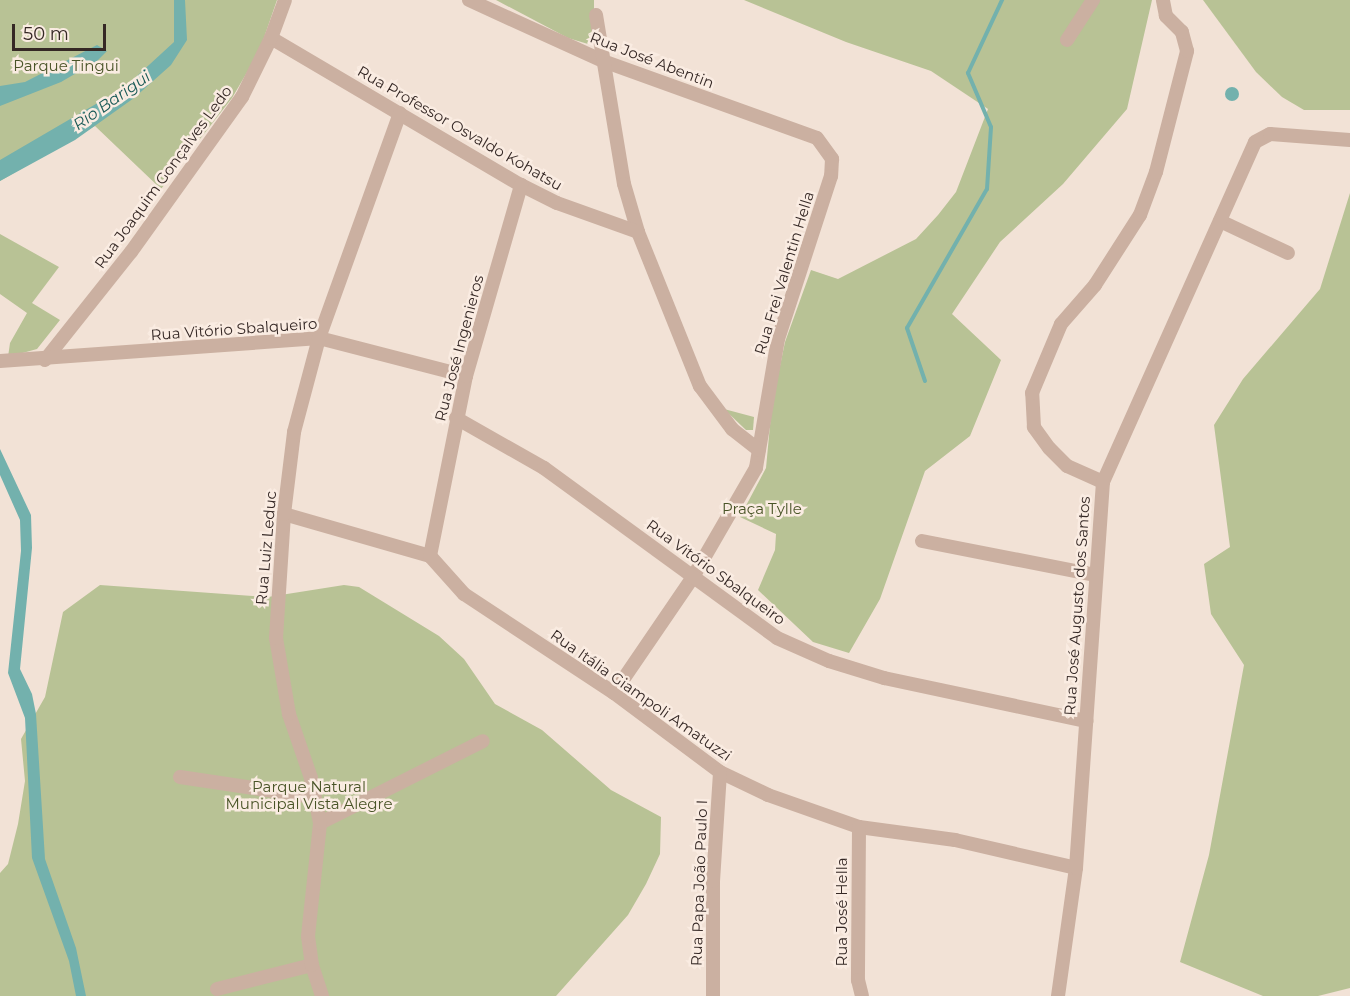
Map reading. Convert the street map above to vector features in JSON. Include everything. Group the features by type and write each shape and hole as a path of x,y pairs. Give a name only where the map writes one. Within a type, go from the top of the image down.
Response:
{"street":[{"name":"Rua Joaquim Gonçalves Ledo","path":"45,360 135,247 242,97 271,38 285,0"},
{"name":"Rua José Abentin","path":"469,0 603,61 796,130 825,144"},
{"path":"1067,40 1093,0"},
{"path":"1103,482 1067,466 1049,448 1034,427 1032,393 1062,324 1095,285 1140,214 1156,172 1187,51 1182,32 1166,16 1163,0"},
{"path":"596,15 624,184 638,232 700,386 732,429 759,450"},
{"name":"Rua Professor Osvaldo Kohatsu","path":"271,38 521,185 557,203 638,232"},
{"name":"Rua Luiz Leduc","path":"322,996 312,965 308,936 320,823 289,714 276,638 284,514 294,432 319,338 400,113"},
{"name":"Rua José Augusto dos Santos","path":"1058,996 1076,868 1103,482 1255,142 1270,134 1350,140"},
{"name":"Rua Frei Valentin Hella","path":"614,693 693,576 750,483 759,450 778,339 831,177 832,159 825,144"},
{"name":"Rua José Ingenieros","path":"430,556 465,376 521,185"},
{"path":"1220,221 1288,253"},
{"name":"Rua Vitório Sbalqueiro","path":"0,361 45,360 319,338 465,376"},
{"name":"Rua Vitório Sbalqueiro","path":"456,418 544,468 777,638 829,662 884,678 1086,721"},
{"path":"284,514 430,556"},
{"path":"922,541 1095,575"},
{"name":"Rua Itália Giampoli Amatuzzi","path":"430,556 464,594 614,693 720,772 768,795 859,827 955,840 1076,868"},
{"path":"320,823 483,741"},
{"name":"Rua Papa João Paulo I","path":"713,996 720,772"},
{"path":"180,777 314,797"},
{"name":"Rua José Hella","path":"859,827 858,980 862,996"},
{"path":"217,989 312,965"}],"green space":[{"name":"Parque Tingui","path":"0,0 277,0 259,52 232,98 161,189 95,126 0,181"},
{"path":"496,0 594,0 594,31 588,44 568,38"},
{"name":"Praça Tylle","path":"744,0 1152,0 1127,109 1063,184 1000,242 952,314 1001,360 970,436 925,471 880,599 849,653 813,642 758,590 775,550 776,534 740,517 766,468 772,404 785,342 811,270 838,279 916,239 956,192 988,109 931,71 846,42"},
{"path":"1203,0 1350,0 1350,110 1304,110 1282,97 1256,72"},
{"path":"1350,193 1350,988 1318,996 1263,996 1180,962 1209,855 1244,665 1211,614 1204,564 1230,547 1214,425 1243,379 1320,289"},
{"path":"0,234 59,267 32,303 60,320 37,349 8,357 10,343 27,313 0,294"},
{"path":"724,409 754,417 753,430 746,430"},
{"name":"Parque Natural Municipal Vista Alegre","path":"100,585 268,597 344,585 359,587 439,636 464,659 495,704 542,730 611,790 661,817 660,854 628,915 556,996 0,996 0,873 8,864 25,781 21,739 45,697 63,612"}],"water":[{"name":"Rio Barigui","path":"174,0 185,0 187,40 171,65 134,98 75,140 0,181 0,160 125,87 174,42"},
{"path":"97,45 107,51 97,61 61,82 0,106 0,86 25,82"},
{"path":"1232,87 1237,89 1239,94 1237,99 1232,101 1227,99 1225,94 1227,89"},
{"path":"0,449 31,515 32,548 20,669 32,694 36,714 45,859 76,948 86,996 76,996 69,961 32,858 25,718 8,673 21,551 20,520 0,475"}],"waterway":[{"path":"925,381 907,328 987,189 991,127 968,73 1002,0"}]}
